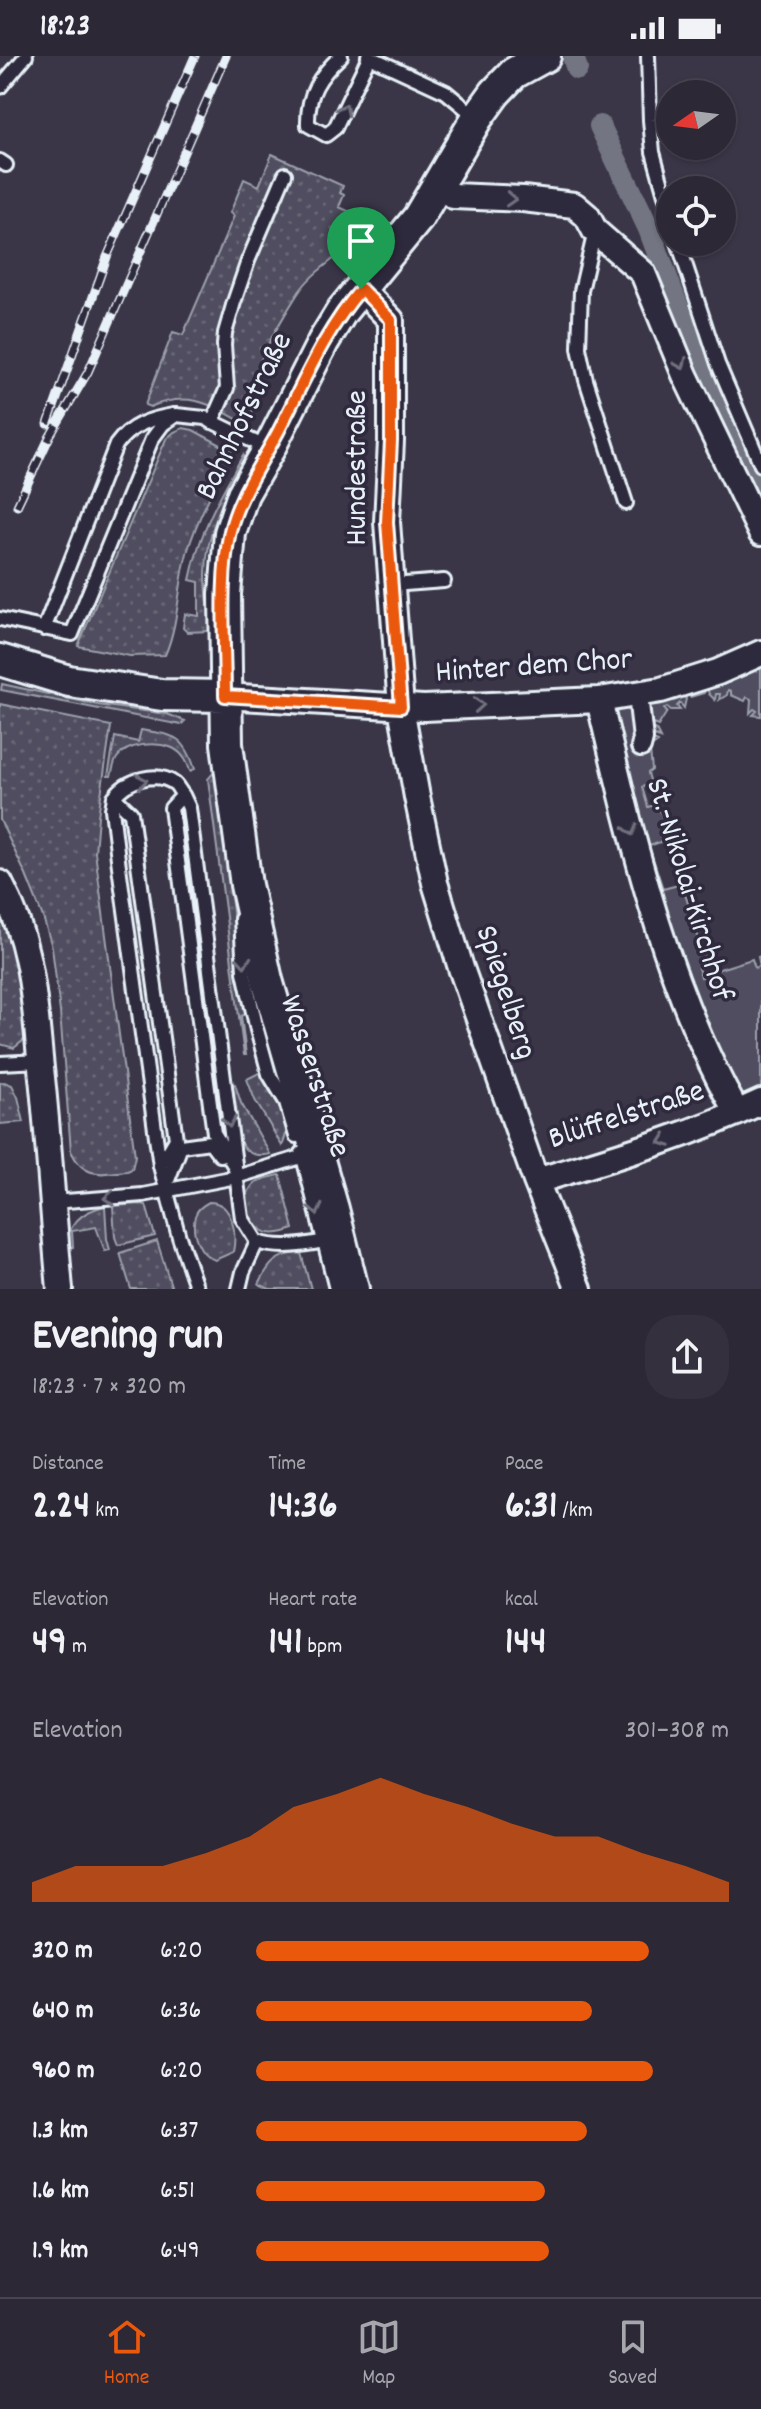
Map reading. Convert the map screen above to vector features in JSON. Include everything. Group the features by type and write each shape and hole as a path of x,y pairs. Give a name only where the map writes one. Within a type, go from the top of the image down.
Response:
{"street":[{"name":"Bahnhofstraße","path":"225,696 225,594 230,533 243,494 342,311 418,218 495,93 514,73 545,56"},
{"path":"438,184 453,196 574,205 587,216 595,231 643,273 685,375 761,533"},
{"name":"Hundestraße","path":"361,289 391,320 387,522 401,707"},
{"name":"Hinter dem Chor","path":"225,696 401,707 599,700 661,690 718,672 761,653"},
{"path":"0,660 69,681 162,695 225,696"},
{"path":"638,695 643,739 641,747"},
{"name":"Wasserstraße","path":"225,696 227,744 246,885 310,1155 353,1289"},
{"name":"St.-Nikolai-Kirchhof","path":"599,700 626,782 640,865 669,962 737,1113"},
{"name":"Spiegelberg","path":"401,707 435,883 461,968 536,1181 579,1289"},
{"path":"0,883 15,911 26,947 41,1061 60,1289"},
{"path":"737,1113 761,1102"},
{"name":"Blüffelstraße","path":"536,1181 644,1148 737,1113"}],"lane":[{"path":"0,87 26,56"},
{"path":"321,56 337,60"},
{"path":"337,60 324,71 307,106 308,125 326,135 335,128 369,56 446,92 477,118"},
{"path":"648,56 653,152 660,176"},
{"path":"212,422 227,388 224,345 234,302 285,174"},
{"path":"595,231 581,291 579,348 586,380 626,503"},
{"path":"683,256 718,364 761,465"},
{"path":"0,619 72,634 152,439 163,424 176,415"},
{"path":"44,629 116,445 125,432 156,418 191,415 269,449"},
{"path":"392,585 444,581"},
{"path":"197,1289 160,1166 118,859 112,809 114,797 128,783 159,778 174,784 189,808 242,1218 257,1242 272,1247 324,1241"},
{"path":"183,795 171,808 204,1065 214,1133 236,1172"},
{"path":"114,797 131,813 176,1139 160,1166"},
{"path":"180,877 193,847"},
{"path":"118,859 141,881"},
{"path":"180,877 200,898"},
{"path":"125,909 141,881"},
{"path":"192,970 206,943"},
{"path":"131,953 153,976"},
{"path":"192,970 212,993"},
{"path":"138,1003 153,976"},
{"path":"204,1065 218,1038"},
{"path":"145,1048 166,1070"},
{"path":"0,1063 41,1061"},
{"path":"204,1065 225,1087"},
{"path":"151,1098 166,1070"},
{"path":"165,1189 181,1146 210,1142 236,1172"},
{"path":"53,1202 143,1195 310,1155"},
{"name":"Wasserstraße","path":"310,1155 324,1241 336,1289"},
{"path":"239,1289 257,1242"}],"shaded area":[{"path":"272,154 343,186 340,193 344,195 339,207 371,221 355,241 314,275 297,295 259,365 248,425 201,402 178,400 150,407 145,405 173,332 183,335 234,216 230,213 244,179 259,186"},
{"path":"183,428 193,430 234,452 191,539 165,655 130,656 78,646 166,439"},
{"path":"243,455 245,462 223,502 209,543 206,574 209,631 187,632 183,628 185,614 199,616 199,582 190,580 199,546 218,501"},
{"path":"761,653 761,716 753,715 757,711 754,709 750,713 751,699 747,697 745,701 731,695 728,690 727,695 719,700 720,694 716,694 715,700 707,688 704,693 690,697 688,693 684,695 684,708 680,703 677,706 680,710 667,707 658,726 653,724 652,728 660,738 655,736 653,740 658,742 647,746 652,770 648,773 651,784 642,787 648,807 658,804 669,839 649,846 663,889 682,884 707,965 698,968 701,977 710,975 711,979 714,978 713,971 752,959 755,968 760,966 758,957 761,956 761,1102 737,1113 708,1054 599,700"},
{"path":"2,684 98,705 167,714 185,721 181,725 1,690"},
{"path":"0,704 111,726 95,852 135,1156 132,1169 127,1171 94,1173 81,1166 71,1151 52,947 26,875 0,820"},
{"path":"141,730 162,733 182,743 195,769 190,771 183,756 174,749 150,744 122,753 111,776 108,776 115,737 138,742"},
{"path":"215,771 233,912 236,961 248,1013 241,1016 246,1055 208,779"},
{"path":"0,909 19,967 29,1031 14,1048 0,1044"},
{"path":"263,1071 285,1117 282,1146 255,1100 247,1079"},
{"path":"0,1083 12,1085 18,1097 24,1122 0,1124"},
{"path":"235,1084 241,1103 270,1154 257,1155 241,1144 235,1121 232,1085"},
{"path":"280,1175 294,1229 269,1233 251,1219 247,1195 256,1182"},
{"path":"209,1202 217,1203 228,1213 234,1236 233,1252 215,1260 201,1248 194,1229 196,1214"},
{"path":"146,1205 155,1236 118,1245 113,1206"},
{"path":"105,1206 110,1250 105,1251 96,1227 72,1231 73,1247 66,1247 70,1231 78,1219 89,1211"},
{"path":"157,1241 172,1289 131,1289 120,1253"},
{"path":"301,1253 311,1289 270,1289 259,1284 275,1261 286,1255"}],"waterway":[{"path":"574,60 577,69"},
{"path":"600,126 649,229 715,408 761,497"}],"railway":[{"path":"48,424 107,257 195,56"},
{"path":"17,506 50,436 88,372 226,56"}],"route":[{"path":"361,289 391,320 387,522 401,707 225,696 227,553 235,516 243,494 284,422 323,342 342,311 361,289"}]}
